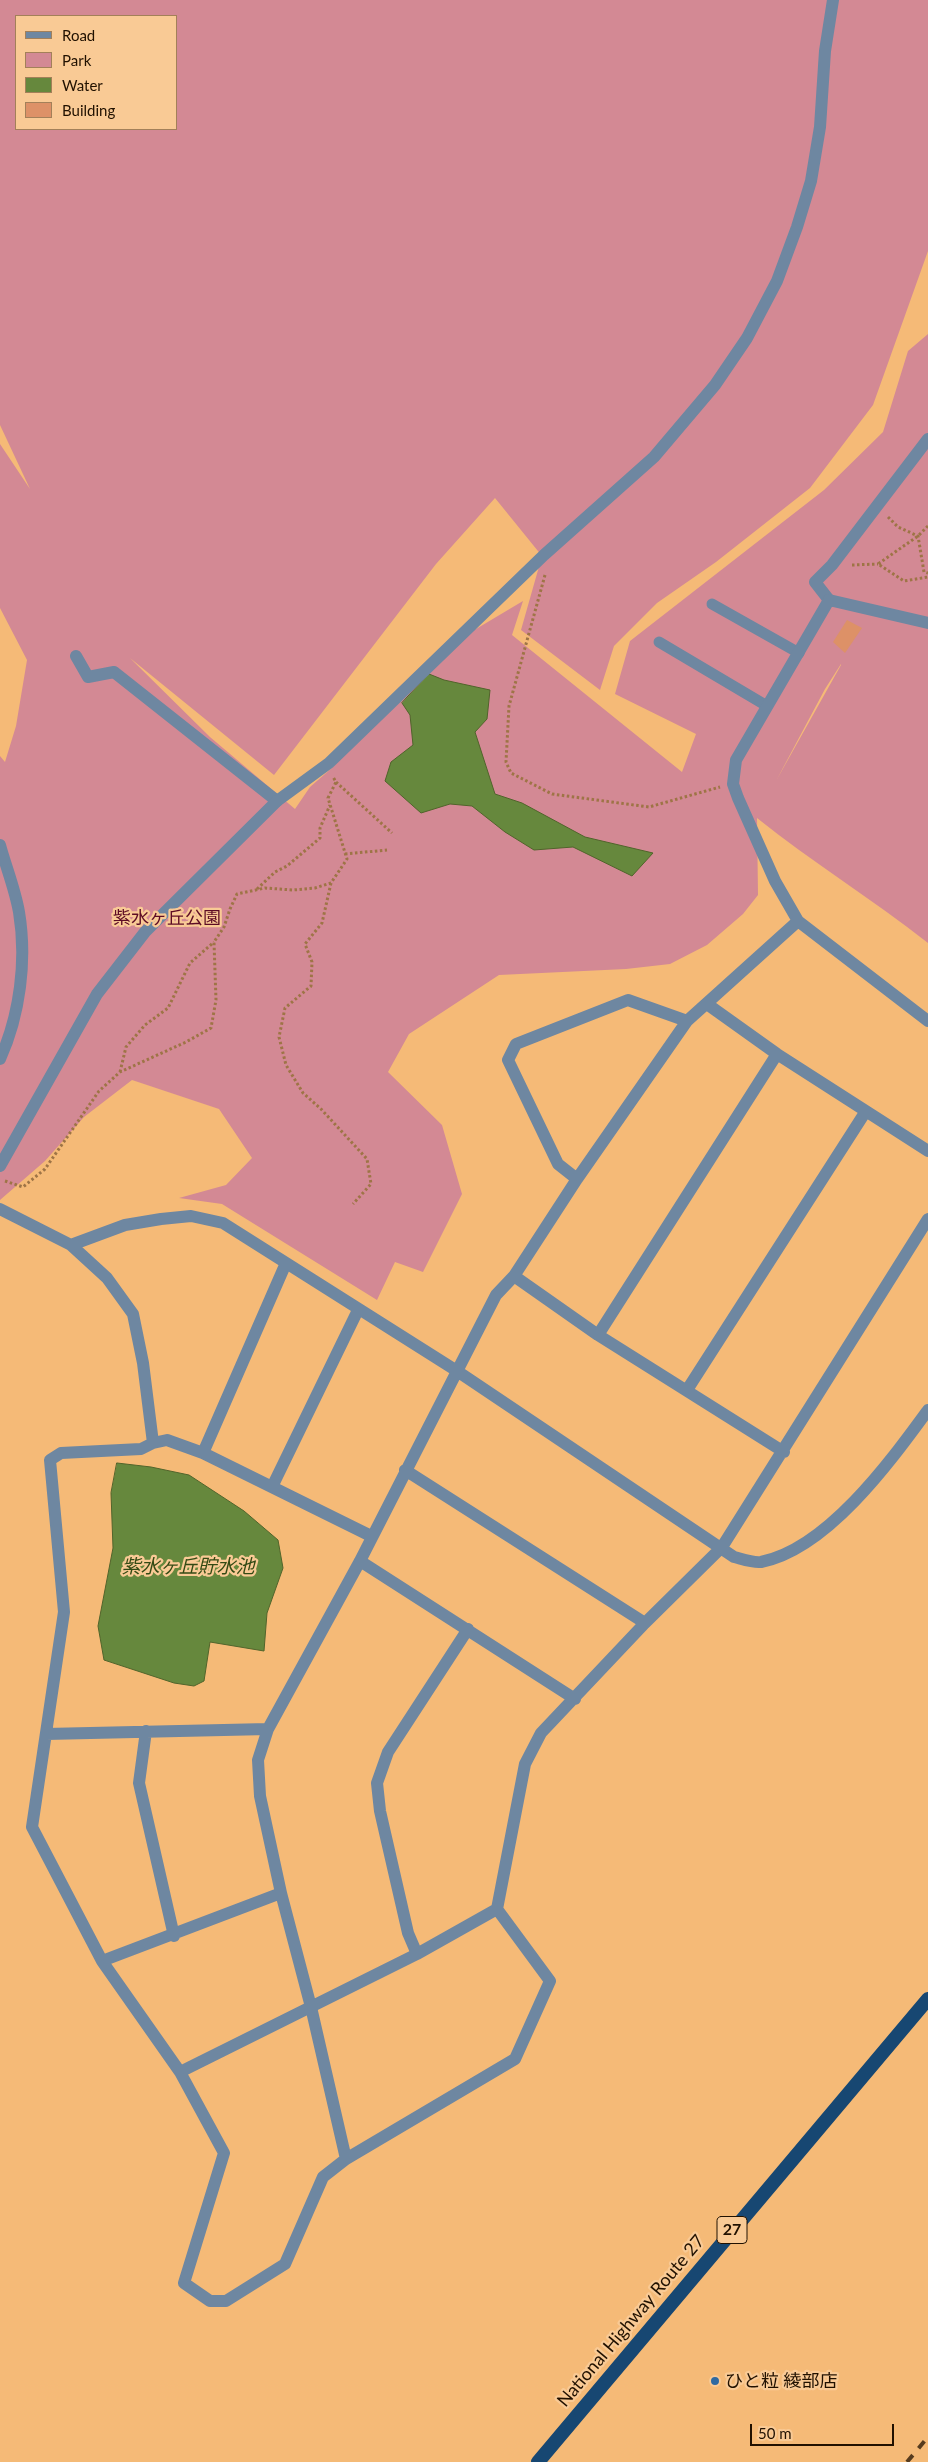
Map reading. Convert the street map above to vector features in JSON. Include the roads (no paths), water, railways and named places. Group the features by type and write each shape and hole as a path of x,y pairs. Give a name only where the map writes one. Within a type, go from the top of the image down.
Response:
{"highway":[{"name":"National Highway Route 27","path":"538,2462 928,1999"}],"street":[{"path":"0,1166 97,994 145,932 277,800 328,763 544,555 654,457 715,385 747,338 777,281 797,227 811,181 820,127 825,51 833,0"},
{"path":"928,439 832,565 814,582 829,600 928,623"},
{"path":"829,600 736,760 733,784 775,881 798,921 928,1021"},
{"path":"76,656 88,678 114,672 277,800"},
{"path":"0,845 19,910 23,942 12,1032 0,1059"},
{"path":"346,2159 311,2007 281,1893 260,1796 258,1760 268,1729 360,1561 371,1536 496,1295 514,1276 577,1179 687,1020 798,921"},
{"path":"577,1179 558,1164 508,1060 516,1044 628,1000 687,1020"},
{"path":"707,1004 777,1054 928,1151"},
{"path":"598,1335 777,1054"},
{"path":"687,1390 866,1111"},
{"path":"0,1209 71,1245 107,1278 133,1314 144,1363 153,1443"},
{"path":"71,1245 125,1225 191,1216 223,1223 457,1371 734,1557 758,1562 792,1552 830,1523 881,1474 928,1410"},
{"path":"371,1536 203,1453 168,1440 153,1443 141,1449 61,1453 50,1460 64,1612 32,1827 102,1961 180,2072 224,2153 184,2283 210,2302 226,2301 285,2264 323,2177 346,2159 514,2059 550,1981 497,1909 525,1764 541,1733 645,1623 722,1548 784,1452 928,1219"},
{"path":"203,1453 286,1263"},
{"path":"514,1276 598,1335 784,1452"},
{"path":"272,1487 358,1310"},
{"path":"406,1470 645,1623"},
{"path":"360,1561 575,1699"},
{"path":"417,1954 408,1933 380,1811 377,1783 388,1752 468,1629"},
{"path":"46,1734 268,1729"},
{"path":"146,1731 139,1783 174,1936"},
{"path":"102,1961 174,1936 281,1893"},
{"path":"180,2072 417,1954 497,1909"}],"lane":[{"path":"712,604 799,653"},
{"path":"659,642 767,706"}],"water":[{"path":"429,674 444,680 490,690 487,719 475,732 495,794 522,803 585,837 653,853 632,876 573,847 534,850 505,832 472,806 450,804 421,813 385,781 391,762 413,745 410,715 402,703"},
{"name":"紫水ヶ丘貯水池","path":"117,1463 151,1467 189,1475 244,1511 278,1540 283,1568 267,1613 264,1651 210,1642 204,1681 194,1686 174,1683 104,1660 98,1626 113,1548 111,1493"}],"railway":[{"path":"907,2462 928,2437"}],"place":[{"name":"ひと粒 綾部店","path":"715,2381"}],"park label":[{"name":"紫水ヶ丘公園","path":"167,918"}]}
